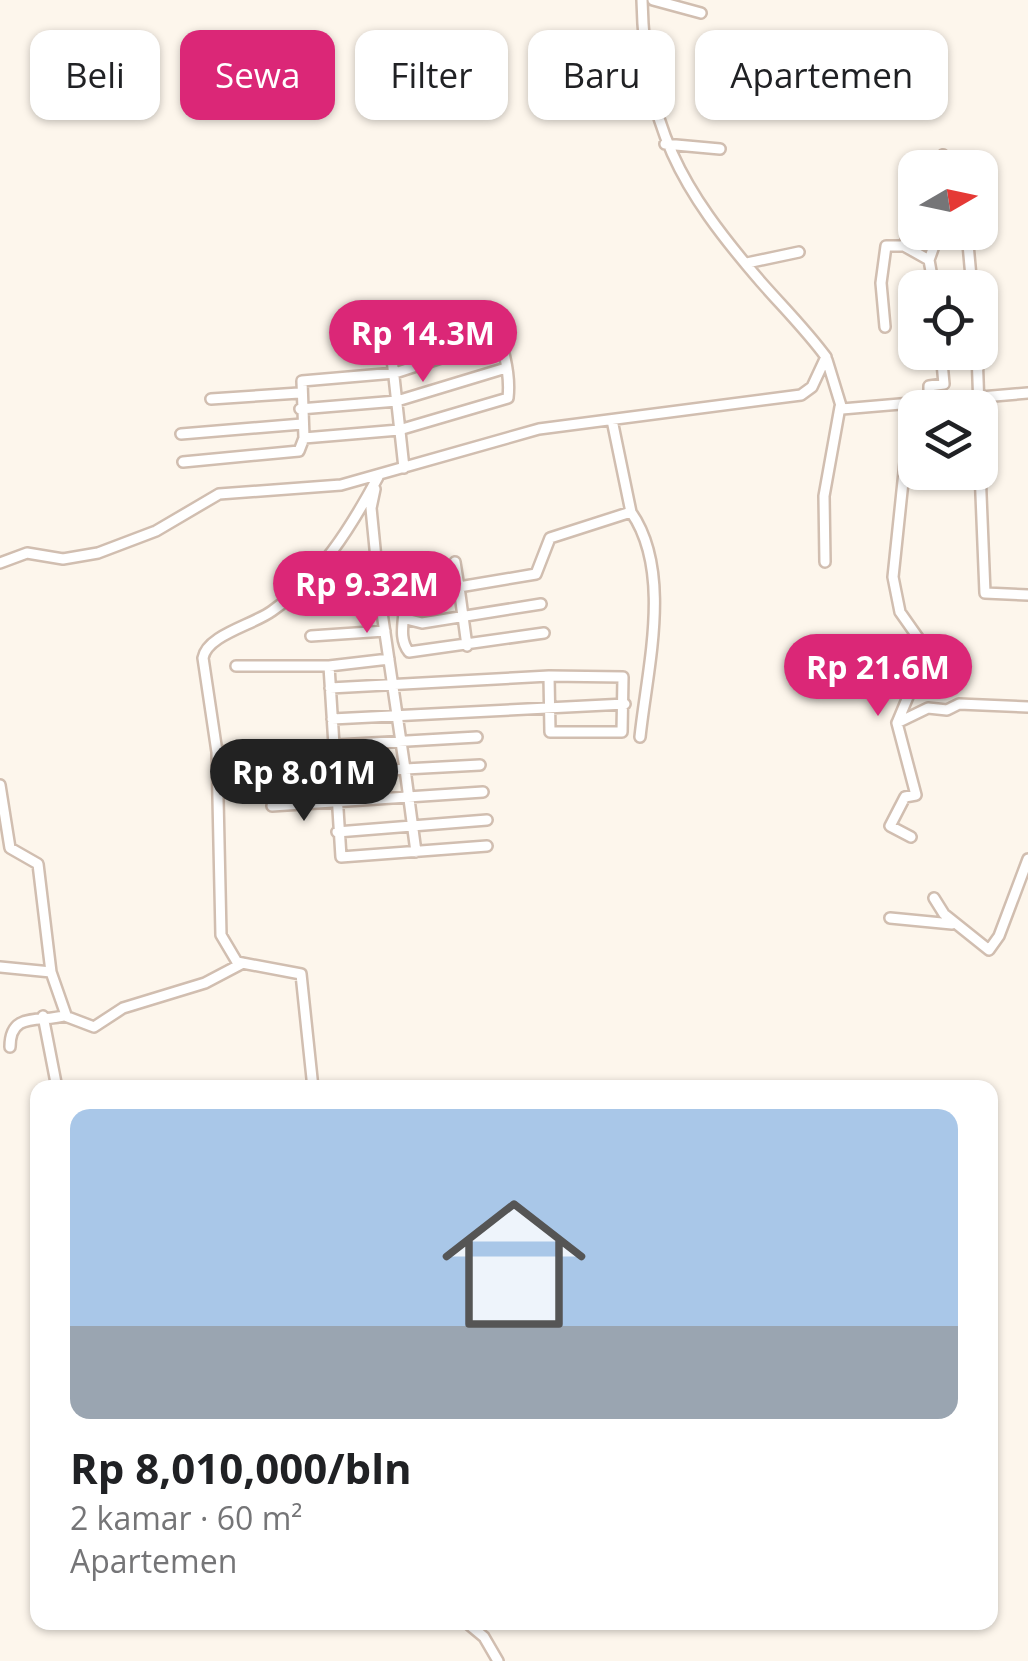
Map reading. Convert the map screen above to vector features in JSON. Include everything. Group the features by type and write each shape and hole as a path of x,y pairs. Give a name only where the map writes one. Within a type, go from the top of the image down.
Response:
{"street":[{"path":"642,0 648,72 666,144 700,207 826,357 840,408 824,496 825,562"},
{"path":"653,0 702,13"},
{"path":"666,144 720,149"},
{"path":"884,327 881,283 886,246 898,246"},
{"path":"911,250 928,260"},
{"path":"930,270 928,260 932,250"},
{"path":"747,263 799,252"},
{"path":"304,438 399,430 508,398 506,368 488,316 393,348"},
{"path":"388,322 404,468"},
{"path":"183,462 300,451 304,438 298,394 302,381 395,373 499,340"},
{"path":"0,563 27,553 63,559 98,554 156,531 219,494 341,486 504,436 802,395 812,386 826,357"},
{"path":"300,409 396,401 506,368"},
{"path":"928,390 928,386 944,384 942,370"},
{"path":"998,399 1028,393"},
{"path":"211,400 298,394"},
{"path":"840,408 898,406"},
{"path":"612,420 631,512 648,551 652,583 640,737"},
{"path":"181,434 302,424"},
{"path":"378,477 371,508 380,599 416,852"},
{"path":"312,1080 301,974 232,959 221,936 217,752 204,652 268,614 313,576 354,520 378,477"},
{"path":"903,490 893,577 900,612 919,639 924,661 897,723 916,795 905,796 890,826 911,837"},
{"path":"981,490 985,593 1028,595"},
{"path":"309,604 404,596 536,574 546,540 631,512"},
{"path":"455,562 467,646"},
{"path":"404,596 406,619 401,634 409,652 544,633"},
{"path":"406,619 422,624 541,604"},
{"path":"312,636 386,631"},
{"path":"236,666 329,666 389,659"},
{"path":"329,666 341,857 487,846"},
{"path":"330,688 549,676 625,677 624,729 619,734 550,732 549,676"},
{"path":"332,719 625,704"},
{"path":"897,723 928,708 948,710 959,704 1028,707"},
{"path":"217,752 476,737"},
{"path":"218,782 480,765"},
{"path":"0,784 10,848 38,864 51,972 65,1016"},
{"path":"272,806 483,792"},
{"path":"337,832 487,820"},
{"path":"934,898 955,924 988,950 999,936 1028,860"},
{"path":"890,918 955,924"},
{"path":"10,1047 14,1026 43,1016 65,1016 94,1027 124,1008 205,983 243,963"},
{"path":"0,966 51,972"},
{"path":"43,1016 56,1080"},
{"path":"476,1630 498,1661"}]}
